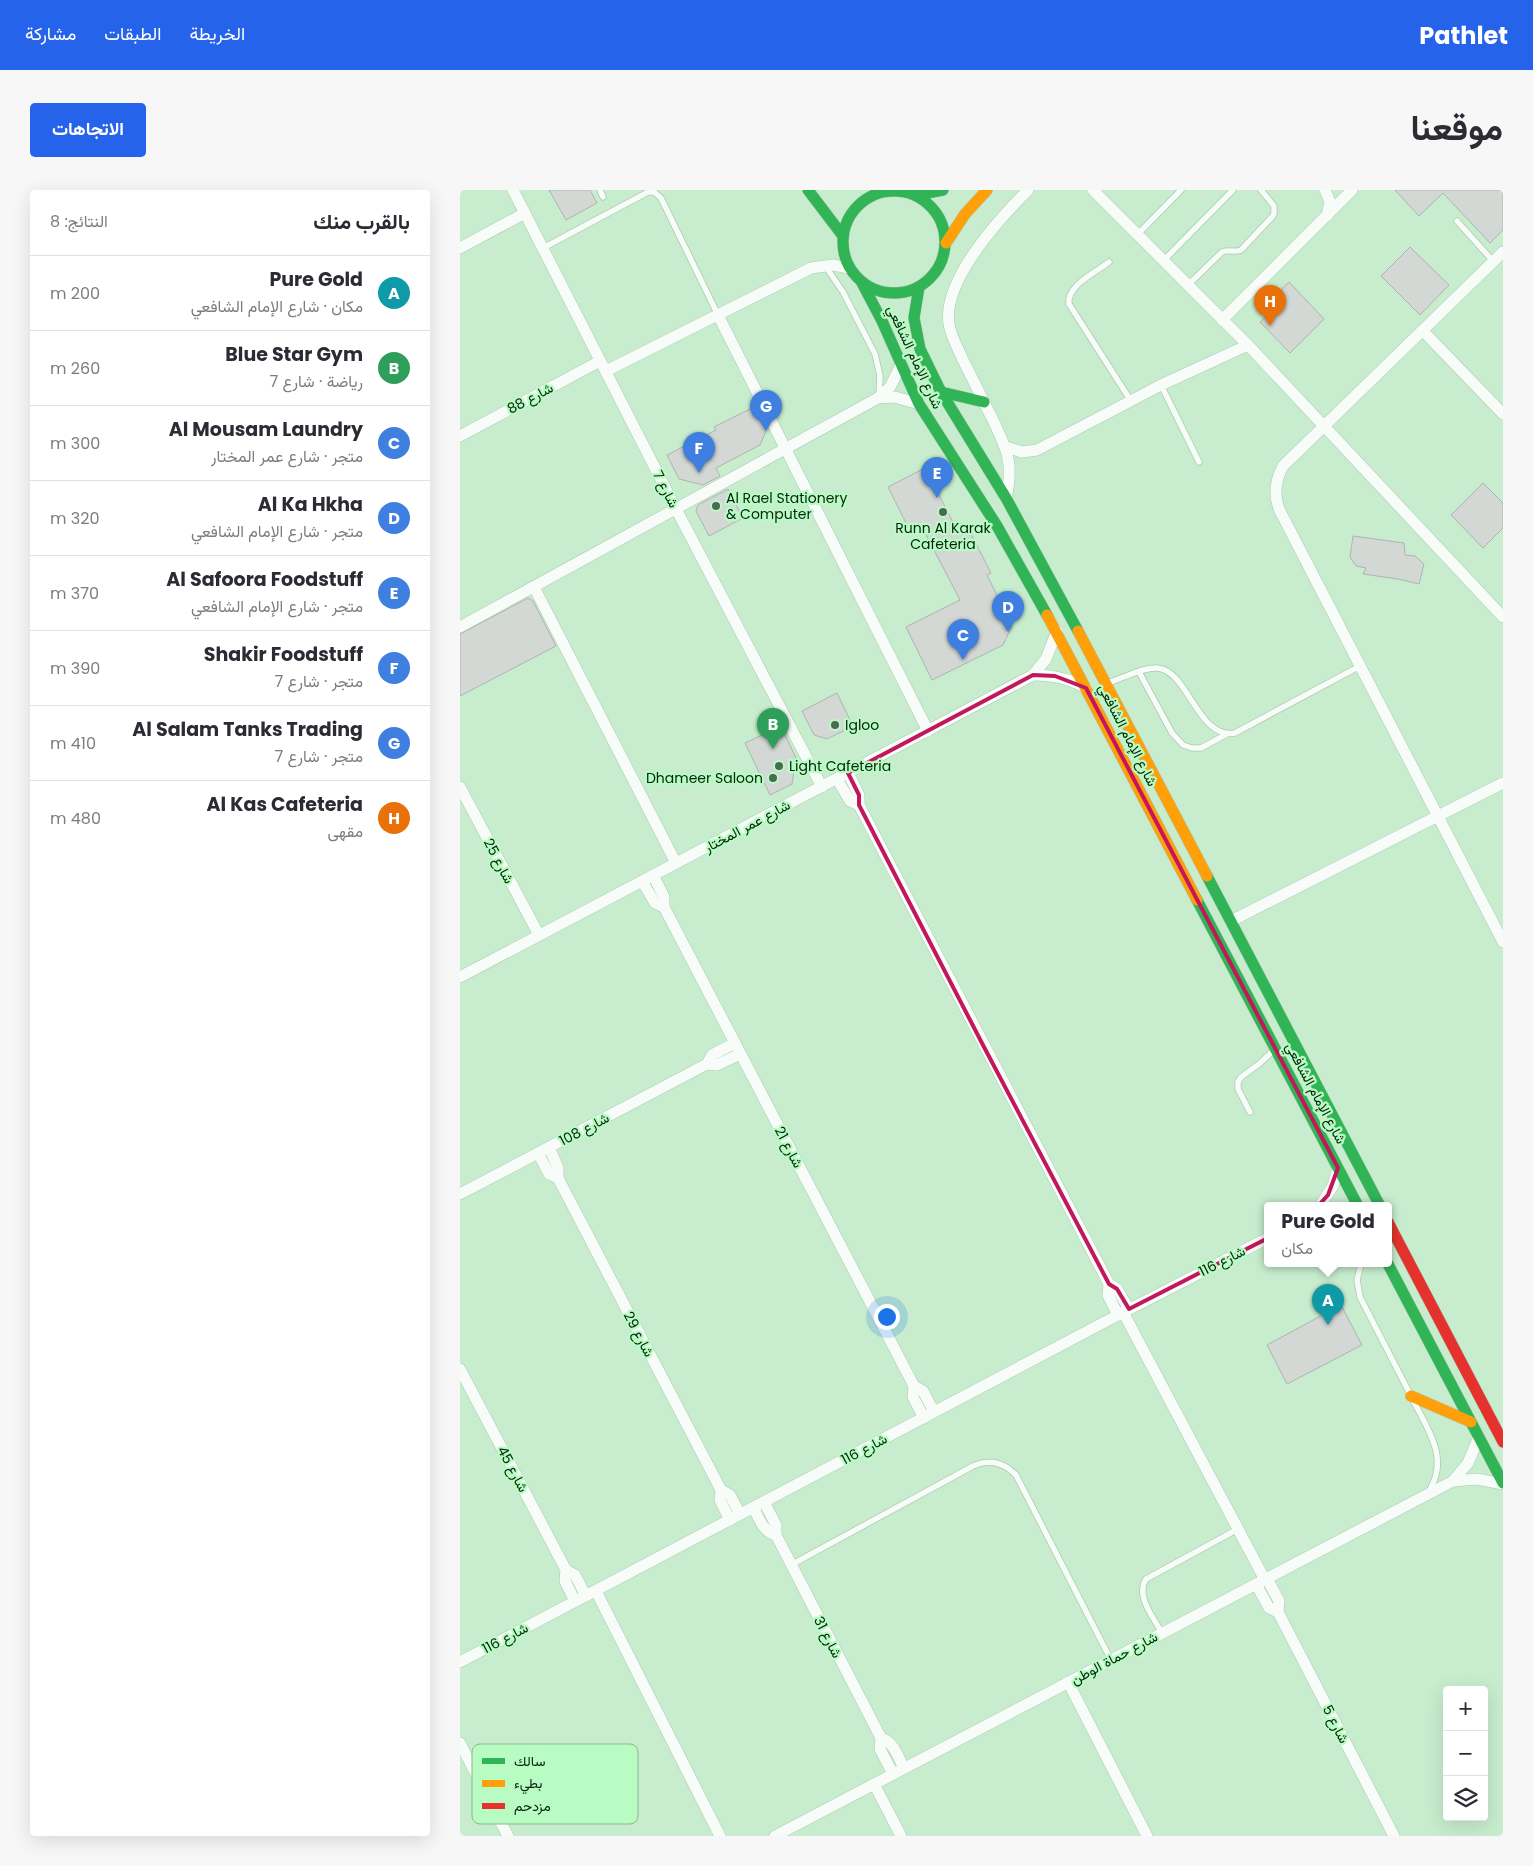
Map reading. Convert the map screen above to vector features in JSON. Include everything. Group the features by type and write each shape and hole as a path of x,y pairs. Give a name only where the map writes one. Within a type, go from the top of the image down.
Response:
{"street":[{"name":"شارع 7","path":"513,190 676,509 822,787"},
{"path":"808,190 842,236"},
{"path":"917,195 943,190"},
{"path":"946,243 966,214 988,190"},
{"path":"1006,498 1010,473 1006,447 952,336 949,324 950,299 964,271 985,238 1028,190"},
{"path":"1093,190 1248,345 1503,617"},
{"path":"1325,190 1330,202 1327,216"},
{"path":"1222,320 1352,190"},
{"path":"872,191 904,191 917,195 929,204 938,215 944,228 946,243 944,256 938,269 930,279 919,287 905,293 890,294 875,290 862,283 850,268 843,253 842,236 846,222 854,209 872,191"},
{"path":"460,248 525,213"},
{"path":"1503,252 1284,466 1277,480 1275,496 1280,511 1503,942"},
{"path":"825,265 850,268"},
{"name":"شارع 88","path":"460,436 603,366 718,315 811,268 825,265"},
{"name":"شارع الإمام الشافعي","path":"862,283 882,321 918,404 1005,539 1057,631 1356,1202"},
{"name":"شارع الإمام الشافعي","path":"919,287 914,318 916,334 920,349 941,392 1006,498 1045,568 1378,1202"},
{"path":"718,315 928,731"},
{"path":"1423,331 1503,414"},
{"path":"1006,447 1022,452 1037,450 1161,385 1248,345"},
{"path":"460,627 878,398 890,387 901,365"},
{"path":"941,392 984,402"},
{"path":"878,398 895,397 918,404"},
{"path":"534,587 676,863"},
{"name":"شارع عمر المختار","path":"460,977 1033,675 1046,659 1057,631"},
{"path":"1033,675 1055,676 1071,680 1086,688"},
{"path":"836,779 850,801 859,805 859,795 848,773"},
{"path":"1231,921 1503,783"},
{"name":"شارع 25","path":"460,787 539,935"},
{"name":"شارع 5","path":"859,805 1108,1284 1118,1289 1123,1312 1238,1529 1263,1581 1269,1608 1278,1612 1394,1836"},
{"name":"شارع 21","path":"653,875 664,897 664,907 914,1386 913,1397 924,1418"},
{"name":"شارع 21","path":"642,881 655,903 664,907"},
{"name":"شارع 108","path":"707,1064 712,1055 735,1043"},
{"name":"شارع 108","path":"460,1194 707,1064 718,1065 740,1054"},
{"name":"شارع 29","path":"549,1147 558,1168 558,1178 721,1490 730,1494 735,1517"},
{"name":"شارع 29","path":"538,1153 549,1174 558,1178"},
{"path":"1323,1202 1333,1186 1338,1168"},
{"path":"1392,1230 1502,1441"},
{"name":"شارع 116","path":"460,1662 1123,1312 1264,1240"},
{"path":"1390,1267 1503,1483"},
{"name":"شارع 45","path":"460,1369 566,1570 565,1581 575,1601"},
{"name":"شارع 21","path":"914,1386 923,1391 934,1412"},
{"path":"1411,1396 1471,1422"},
{"name":"شارع حماة الوطن","path":"775,1836 1453,1481 1468,1464 1478,1437"},
{"name":"شارع حماة الوطن","path":"1453,1481 1477,1480 1503,1483"},
{"name":"شارع 31","path":"764,1502 776,1525 776,1535 881,1738 880,1749 898,1771"},
{"name":"شارع 31","path":"753,1508 766,1531 776,1535"},
{"name":"شارع 45","path":"566,1570 575,1575 591,1593 720,1836"},
{"path":"1068,1682 1147,1836"},
{"path":"460,1743 472,1766"},
{"path":"874,1784 901,1836"},
{"path":"502,1824 508,1836"}],"lane":[{"path":"600,190 603,197"},
{"path":"1137,235 1181,190"},
{"path":"1162,261 1233,190"},
{"path":"1187,285 1222,252 1241,250 1272,217 1274,206 1260,190"},
{"path":"543,248 648,192 654,192 661,198 718,315"},
{"path":"1457,221 1494,262"},
{"path":"1109,262 1073,288 1069,304 1131,401"},
{"path":"825,265 843,292 875,354 880,376 878,398"},
{"path":"1161,385 1199,462"},
{"path":"1139,672 1172,733 1183,745 1201,748 1227,734 1235,733 1360,666"},
{"path":"1106,684 1139,672 1159,668 1174,677 1210,725 1227,734"},
{"path":"1250,1112 1238,1089 1238,1082 1241,1077 1259,1064 1275,1048"},
{"path":"1360,1267 1358,1280 1360,1297 1438,1453 1437,1476 1426,1495"},
{"path":"791,1565 972,1466 996,1462 1004,1465 1016,1475 1111,1660"},
{"path":"1162,1633 1142,1596 1142,1584 1146,1579 1238,1529"}],"highlighted area":[{"path":"1033,675 1055,676 1086,688 1338,1168 1328,1195 1307,1218 1129,1309 1117,1289 1109,1284 984,1047 859,805 859,795 848,773"}],"building":[{"path":"549,190 590,190 597,203 566,220"},
{"path":"1395,190 1503,190 1503,230 1490,243 1443,193 1419,216"},
{"path":"1410,247 1449,285 1420,315 1381,276"},
{"path":"1289,282 1324,319 1290,353 1260,322 1267,316 1261,309"},
{"path":"754,407 766,431 760,445 716,468 720,476 703,485 679,479 667,455 716,430 714,427"},
{"path":"925,468 956,528 966,524 991,573 987,575 1012,626 1003,645 932,680 906,627 960,600 921,525 910,531 888,487"},
{"path":"1483,483 1503,503 1503,528 1483,548 1451,515"},
{"path":"728,489 743,518 709,536 696,511 698,505"},
{"path":"1353,536 1404,543 1405,555 1415,556 1424,564 1419,584 1363,574 1366,568 1356,566 1350,557"},
{"path":"528,598 533,601 556,646 460,696 460,634"},
{"path":"837,693 853,726 827,739 814,735 802,711"},
{"path":"781,726 796,758 792,784 770,795 745,743"},
{"path":"1341,1305 1362,1345 1287,1384 1267,1345"}],"traffic: fast":[{"path":"808,190 843,236"},
{"path":"917,195 943,190"},
{"path":"894,191 913,195 930,206 941,223 945,242 941,261 930,278 913,289 894,293 875,289 858,278 847,261 843,242 847,223 858,206 875,195 894,191"},
{"path":"862,283 882,321 919,404 997,526 1047,615"},
{"path":"919,287 914,318 920,349 941,392 1006,498 1078,631"},
{"path":"941,392 984,402"},
{"path":"1207,876 1378,1202"},
{"path":"1197,900 1356,1202"},
{"path":"1390,1267 1503,1483"}],"traffic: slow":[{"path":"946,243 965,214 987,190"},
{"path":"1047,615 1197,900"},
{"path":"1078,631 1207,876"},
{"path":"1411,1396 1471,1422"}],"traffic: jam":[{"path":"1392,1230 1503,1442"}],"place":[{"name":"Al Kas Cafeteria","path":"1270,326"},
{"name":"Al Salam Tanks Trading","path":"766,431"},
{"name":"Shakir Foodstuff","path":"699,473"},
{"name":"Al Safoora Foodstuff","path":"937,498"},
{"name":"Al Rael Stationery & Computer","path":"716,506"},
{"name":"Runn Al Karak Cafeteria","path":"943,512"},
{"name":"Al Ka Hkha","path":"1008,632"},
{"name":"Al Mousam Laundry","path":"963,660"},
{"name":"Igloo","path":"835,725"},
{"name":"Blue Star Gym","path":"773,749"},
{"name":"Light Cafeteria","path":"779,766"},
{"name":"Dhameer Saloon","path":"773,778"},
{"name":"Pure Gold","path":"1328,1325"}]}
